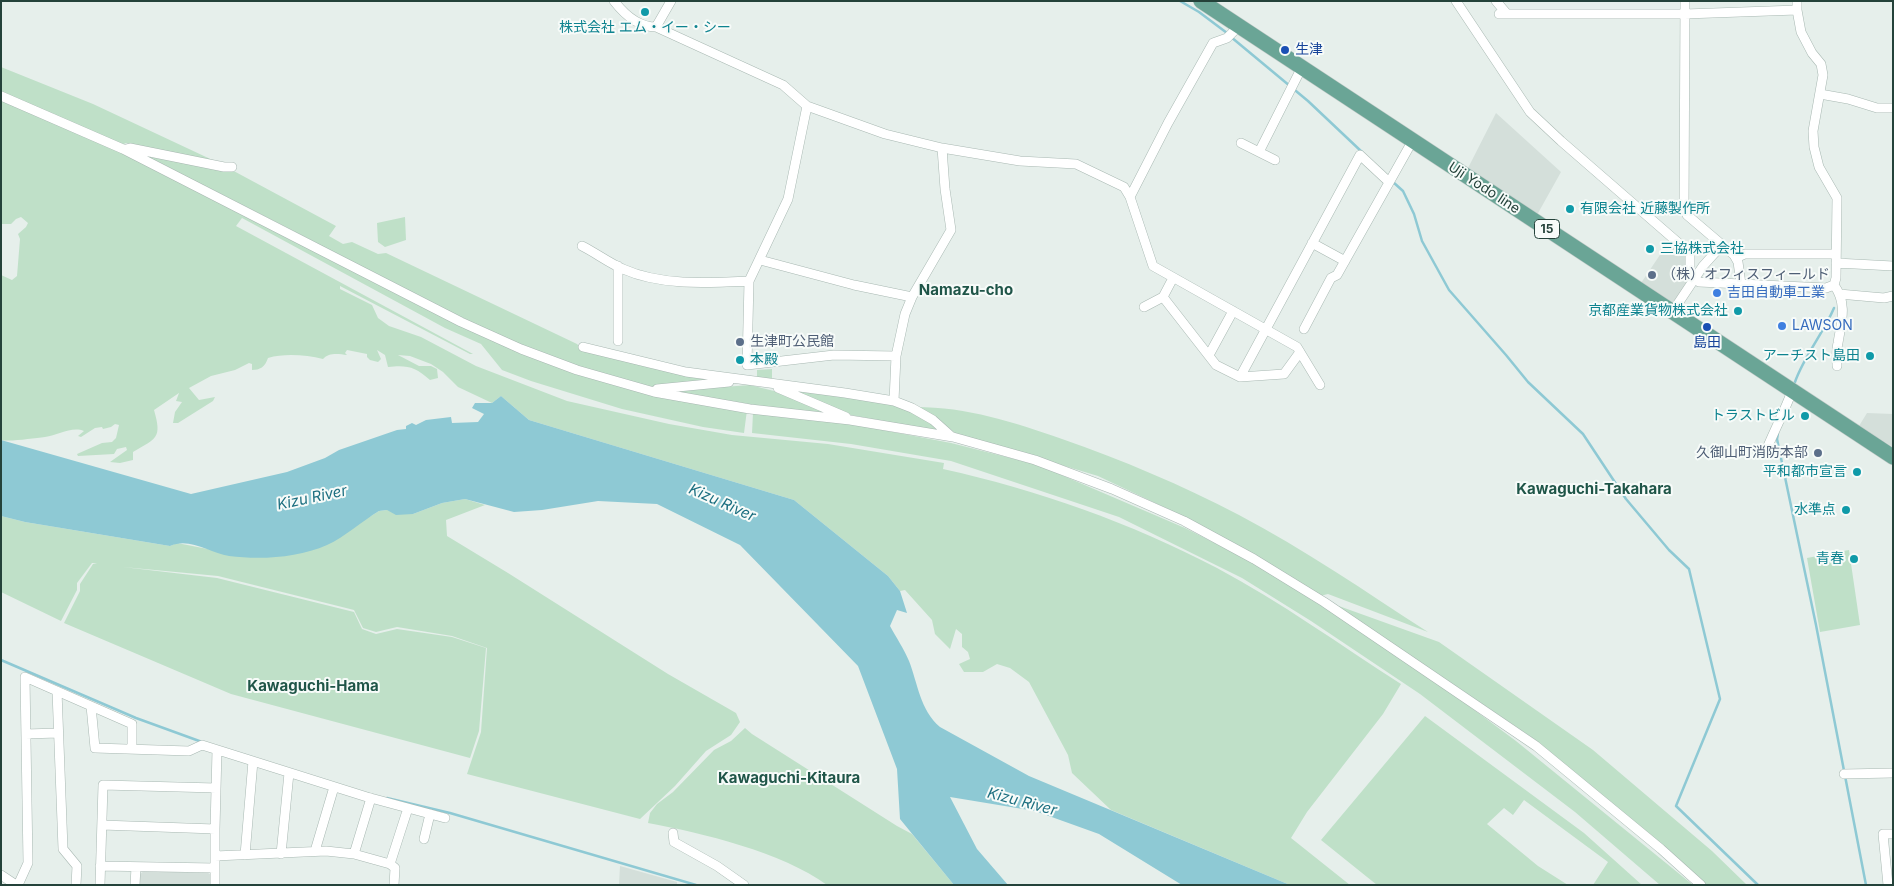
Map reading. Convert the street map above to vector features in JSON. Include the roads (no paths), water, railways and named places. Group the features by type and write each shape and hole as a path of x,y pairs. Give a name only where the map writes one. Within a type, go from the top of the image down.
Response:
{"main road":[{"name":"Uji Yodo line","path":"1201,1 1893,457"}],"street":[{"path":"614,1 627,16 649,27 656,28 784,85 807,106 886,134 942,148 1020,161 1076,164 1124,187 1130,197 1153,266 1297,347 1320,385"},
{"path":"656,28 671,1"},
{"path":"1456,1 1530,112 1690,253 1690,275 1699,282 1826,288 1884,298 1893,296"},
{"path":"1496,1 1503,14 1685,14 1797,5 1801,32 1812,53 1821,64 1823,74 1813,132 1814,147 1819,168 1837,198 1836,290 1843,317 1837,343 1837,366"},
{"path":"1685,1 1684,209 1687,216 1736,258 1741,284"},
{"path":"1130,197 1213,43 1227,38 1238,26"},
{"path":"1259,152 1302,67"},
{"path":"1820,94 1848,99 1877,108 1893,108"},
{"path":"1,96 123,149 461,322 521,349 578,370 654,392 750,409 850,420 953,437 1035,460 1112,489 1184,521 1254,559 1324,602 1536,746 1653,843 1700,885"},
{"path":"747,365 749,281 788,199 807,106"},
{"path":"1304,329 1331,278 1337,275 1346,260 1413,140"},
{"path":"1240,143 1275,160"},
{"path":"123,149 130,148 232,167"},
{"path":"894,401 896,356 905,314 912,297 951,230 942,148"},
{"path":"1240,377 1360,155 1389,182"},
{"path":"1312,243 1346,260"},
{"path":"1673,311 1703,266 1722,245"},
{"path":"582,246 618,266 644,276 713,283 749,281"},
{"path":"1736,258 1746,254 1836,259 1893,266"},
{"path":"760,260 912,297"},
{"path":"618,266 618,341"},
{"path":"1144,307 1163,297 1174,278"},
{"path":"1163,297 1216,365 1240,377 1284,374 1300,352"},
{"path":"1210,355 1233,311"},
{"path":"583,347 686,372 894,401 912,408 933,420 953,437"},
{"path":"747,365 834,355 896,356"},
{"path":"747,365 755,370 755,381"},
{"path":"654,392 655,389 755,381 767,386 782,388 850,420"},
{"path":"1768,446 1784,414 1792,391"},
{"path":"1,875 17,885 28,862 25,677 132,724 132,749"},
{"path":"56,691 63,849 77,866 76,885"},
{"path":"91,706 95,748 189,751 202,745 334,787 445,818"},
{"path":"26,734 58,733"},
{"path":"215,885 218,750"},
{"path":"245,855 253,761"},
{"path":"281,854 289,773"},
{"path":"1844,774 1893,773"},
{"path":"100,885 103,785 216,788"},
{"path":"315,850 334,787"},
{"path":"354,854 371,798"},
{"path":"390,864 408,808"},
{"path":"424,838 430,814"},
{"path":"102,826 215,829"},
{"path":"673,833 674,842 717,866 744,885"},
{"path":"1888,885 1883,834 1893,834"},
{"path":"215,856 281,854 315,850 354,854 390,864 395,868 394,885"},
{"path":"100,866 215,868"},
{"path":"135,885 136,867"}],"water":[{"name":"Kizu River","path":"501,396 529,420 794,500 888,576 900,591 907,613 897,610 890,626 909,661 924,705 933,720 940,727 1029,776 1290,885 1182,885 1099,834 1035,811 950,797 977,849 1008,885 954,885 900,819 897,769 858,666 740,545 657,504 598,501 542,510 514,512 465,499 442,503 413,514 396,515 387,510 379,511 327,545 304,553 266,558 229,556 192,544 185,543 170,546 25,522 1,516 1,440 191,494 287,472 325,458 339,450 397,430 406,429 406,426 412,423 416,425 426,420 451,417 452,423 478,422 484,414 472,408 475,403 492,403"}],"waterway":[{"path":"1180,1 1199,12 1227,33"},
{"path":"1231,37 1308,101 1362,152"},
{"path":"1393,182 1403,191 1414,214 1422,241 1449,290 1528,382 1583,434 1626,499 1669,550 1689,569 1720,699 1676,806 1758,885"},
{"path":"1795,382 1803,363 1834,308"},
{"path":"1778,433 1777,439 1816,625 1866,885"},
{"path":"1,660 136,718 202,742"},
{"path":"387,798 450,813 696,885"}],"place":[{"name":"株式会社 エム・イー・シー","path":"645,12"},
{"name":"生津","path":"1285,50"},
{"name":"有限会社 近藤製作所","path":"1570,209"},
{"name":"三協株式会社","path":"1650,249"},
{"name":"（株）オフィスフィールド","path":"1652,275"},
{"name":"吉田自動車工業","path":"1717,293"},
{"name":"京都産業貨物株式会社","path":"1738,311"},
{"name":"LAWSON","path":"1782,326"},
{"name":"島田","path":"1707,327"},
{"name":"生津町公民館","path":"740,342"},
{"name":"アーチスト島田","path":"1870,356"},
{"name":"本殿","path":"740,360"},
{"name":"トラストビル","path":"1805,416"},
{"name":"久御山町消防本部","path":"1818,453"},
{"name":"平和都市宣言","path":"1857,472"},
{"name":"水準点","path":"1846,510"},
{"name":"青春","path":"1854,559"}],"district":[{"name":"Namazu-cho","path":"966,290"},
{"name":"Kawaguchi-Takahara","path":"1594,489"},
{"name":"Kawaguchi-Hama","path":"313,686"},
{"name":"Kawaguchi-Kitaura","path":"789,778"}]}
